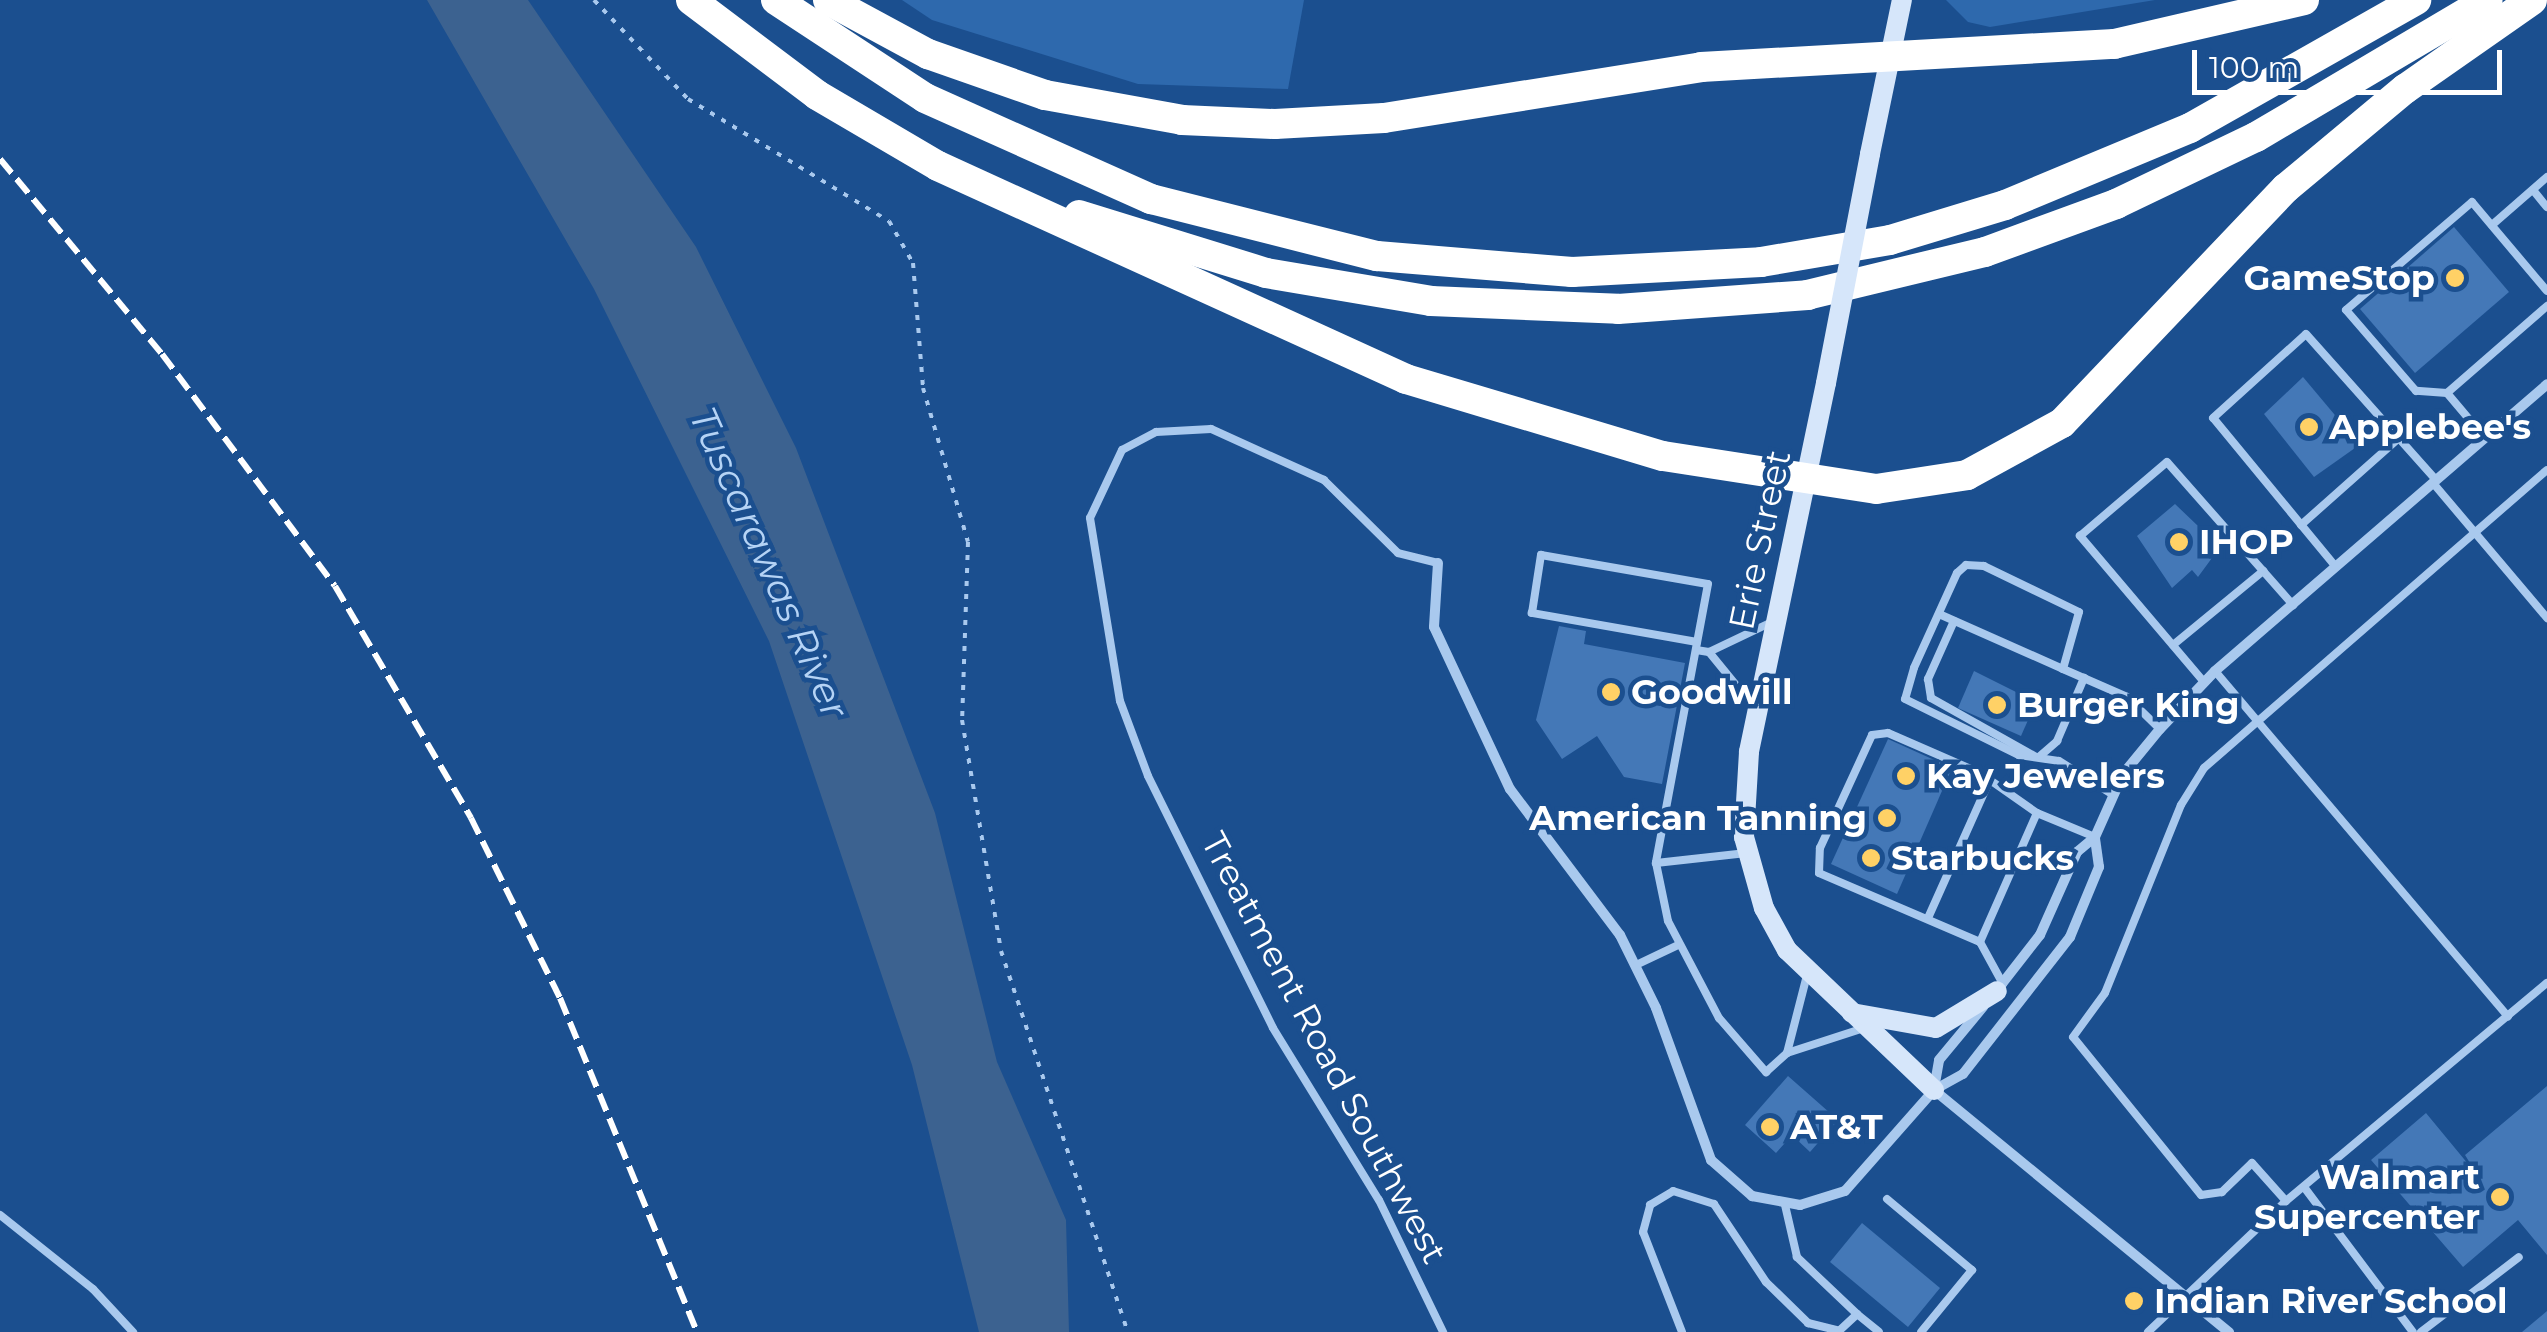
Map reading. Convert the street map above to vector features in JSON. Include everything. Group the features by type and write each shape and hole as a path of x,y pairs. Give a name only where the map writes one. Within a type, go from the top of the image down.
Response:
{"highway":[{"path":"692,0 816,96 938,166 1291,331 1527,420 1806,484 1937,482 2036,442 2084,402 2286,188 2405,89 2532,0"},
{"path":"716,0 913,136 1092,221 1325,286 1495,307 1618,309 1806,295 1985,252 2190,172 2488,0"},
{"path":"776,0 925,98 1151,199 1346,251 1451,267 1572,272 1761,262 1890,240 2005,205 2190,128 2416,0"},
{"path":"828,0 1000,82 1106,108 1229,123 1384,118 1662,71 2114,44 2304,0"}],"street":[{"name":"Erie Street","path":"1902,0 1757,711 1743,801 1748,853 1770,922 1808,974 1934,1090"},
{"path":"1785,1205 1830,1198 1856,1183 1934,1090 1963,1074 2061,952 2098,867 2095,838 2112,794 2160,728 2215,671 2547,384"},
{"name":"Treatment Road Southwest","path":"1438,563 1434,627 1510,789 1636,964 1711,1160 1736,1186 1785,1205"},
{"path":"1934,1090 1939,1060 2048,921 2078,852 2095,838"},
{"path":"1845,1011 1931,1028 2000,987"},
{"path":"1934,1090 2229,1332"}],"lane":[{"path":"2492,224 2547,177"},
{"path":"2532,190 2547,207"},
{"path":"2547,290 2472,202 2346,310 2416,392 2447,393 2547,306"},
{"path":"2336,567 2214,418 2306,334 2399,438 2547,618"},
{"path":"2447,393 2485,438"},
{"name":"Treatment Road Southwest","path":"1438,563 1398,554 1324,480 1211,429 1156,432 1122,450 1090,518 1093,571 1120,702 1148,776 1273,1028 1379,1200 1443,1332"},
{"path":"2301,525 2399,438"},
{"path":"2204,682 2080,536 2167,462 2293,604"},
{"path":"2286,1202 2252,1163 2222,1192 2201,1195 2073,1037 2100,1002 2132,935 2188,788 2258,720 2547,470"},
{"path":"1757,711 1710,652 1697,646 1532,612 1541,555 1708,584 1697,646 1656,863 1678,945 1738,1044 1766,1072 1788,1053 1864,1028"},
{"path":"2063,669 2080,612 1984,566 1960,570 1906,702 2036,758 2059,761 2112,794"},
{"path":"2173,645 2262,571"},
{"path":"1939,614 2127,697 2160,728"},
{"path":"1710,652 1776,620"},
{"path":"1954,621 1928,679 1931,698 2036,758"},
{"path":"2215,671 2508,1016"},
{"path":"2036,758 2058,741 2084,678"},
{"path":"2000,987 1980,942 1928,918 1917,921 1818,871 1820,848 1865,747 1875,732 1888,733 1980,772 1988,784 2037,813 2095,838"},
{"path":"1928,918 1988,784"},
{"path":"1980,942 2037,813"},
{"path":"1656,863 1748,853"},
{"path":"1636,964 1678,945"},
{"path":"1788,1053 1808,974"},
{"path":"2148,1332 2183,1292 2547,983"},
{"path":"2304,1187 2413,1332"},
{"path":"1682,1332 1643,1232 1650,1205 1674,1191 1714,1204 1766,1282 1808,1323 1839,1332 1858,1314"},
{"path":"1887,1199 1972,1270 1921,1332"},
{"path":"1785,1205 1797,1257 1879,1332"},
{"path":"0,1215 93,1289 133,1332"},
{"path":"2421,1332 2519,1258"}],"path":[{"path":"594,0 688,99 889,221 913,263 924,388 970,555 962,720 1002,951 1128,1332"}],"shaded area":[{"path":"902,0 1304,0 1288,89 1138,84 932,20"},
{"path":"1946,0 2155,0 1990,27 1968,22"}],"water":[{"name":"Tuscarawas River","path":"427,0 528,0 696,247 796,448 935,813 997,1062 1066,1220 1069,1332 979,1332 912,1065 769,641 594,289"}],"building":[{"path":"2454,227 2509,292 2415,373 2360,309"},
{"name":"Applebee's","path":"2303,377 2355,439 2355,448 2314,477 2264,414"},
{"name":"IHOP","path":"2175,504 2220,547 2198,577 2192,570 2172,588 2137,536"},
{"name":"Goodwill","path":"1559,626 1586,631 1584,644 1685,663 1662,784 1624,777 1597,736 1562,759 1536,720"},
{"name":"Burger King","path":"1974,671 2036,702 2021,736 1958,708"},
{"path":"1888,739 1952,768 1897,894 1831,864"},
{"path":"1788,1076 1838,1120 1810,1152 1792,1135 1776,1153 1745,1125"},
{"name":"Walmart Supercenter","path":"2547,1086 2547,1255 2518,1220 2463,1267 2371,1160 2426,1113 2478,1176 2465,1155"},
{"path":"1862,1223 1940,1288 1908,1327 1830,1262"},
{"name":"Walmart Supercenter","path":"2547,1311 2547,1332 2522,1332"}],"railway":[{"path":"0,159 162,354 335,586 471,818 560,998 697,1332"}],"place":[{"name":"GameStop","path":"2455,278"},
{"name":"Applebee's","path":"2309,427"},
{"name":"IHOP","path":"2179,542"},
{"name":"Goodwill","path":"1611,692"},
{"name":"Burger King","path":"1997,705"},
{"name":"Kay Jewelers","path":"1906,776"},
{"name":"American Tanning","path":"1887,818"},
{"name":"Starbucks","path":"1871,858"},
{"name":"AT&T","path":"1770,1127"},
{"name":"Walmart Supercenter","path":"2500,1197"},
{"name":"Indian River School","path":"2134,1301"}]}
